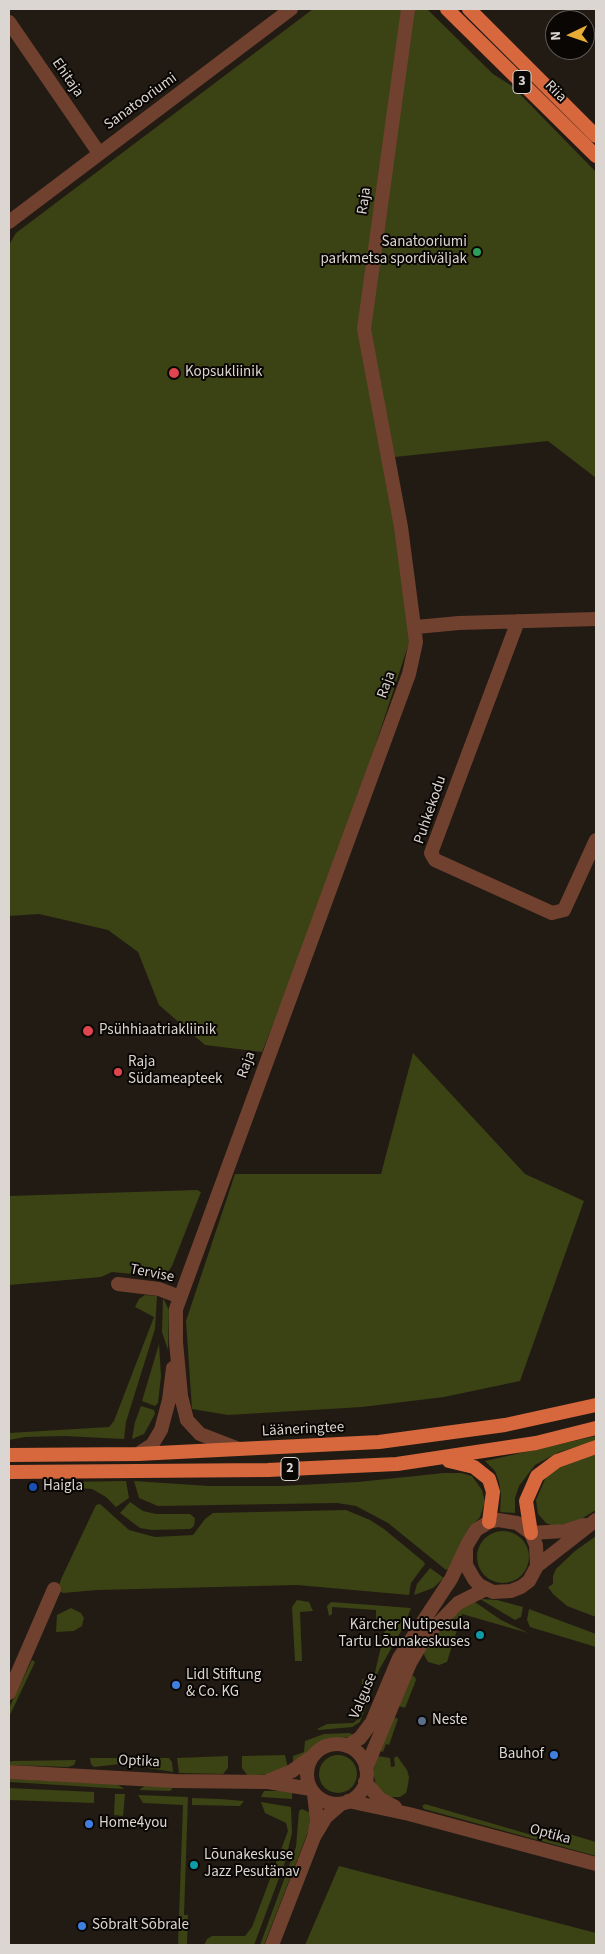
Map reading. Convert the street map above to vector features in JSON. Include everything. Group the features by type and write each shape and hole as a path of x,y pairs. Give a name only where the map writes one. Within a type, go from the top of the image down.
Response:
{"highway":[{"name":"Riia","path":"447,9 596,156"},
{"name":"Riia","path":"469,9 596,136"},
{"name":"Lääneringtee","path":"9,1455 138,1454 379,1442 505,1425 596,1404"},
{"name":"2","path":"9,1472 268,1470 397,1464 536,1443 596,1428"},
{"path":"531,1533 526,1501 537,1476 558,1461 596,1447"},
{"path":"436,1459 466,1464 487,1476 493,1492 489,1522"}],"street":[{"name":"Sanatooriumi","path":"9,222 292,9"},
{"name":"Raja","path":"239,1449 200,1434 187,1420 181,1396 176,1342 176,1315 180,1297 409,674 416,642 416,627 401,527 364,329 408,9"},
{"name":"Ehitaja","path":"9,22 99,153"},
{"path":"416,627 459,623 596,619"},
{"name":"Puhkekodu","path":"518,621 431,852 435,860 552,913 564,910 596,840"},
{"name":"Tervise","path":"118,1284 159,1289 180,1297"},
{"name":"Raja","path":"138,1454 152,1445 164,1421 176,1342"},
{"path":"489,1522 508,1520 517,1523 531,1533 536,1545 537,1566"},
{"path":"531,1533 565,1531 594,1521"},
{"path":"466,1550 469,1573 486,1589 501,1593 516,1589 529,1581 537,1566 594,1521"},
{"name":"Valguse","path":"347,1746 360,1738 372,1722 399,1658 447,1586 476,1530 489,1522"},
{"path":"9,1693 54,1589"},
{"name":"Valguse","path":"366,1775 410,1663 426,1636 458,1604 486,1589"},
{"path":"272,1945 314,1837 326,1817 359,1794 366,1775 359,1754 347,1746 336,1744 324,1746 310,1758 306,1775 312,1791 317,1820 314,1837"},
{"name":"Optika","path":"268,1782 310,1758"},
{"name":"Optika","path":"9,1772 175,1781 268,1782 312,1791"},
{"name":"Optika","path":"366,1775 380,1799 409,1814"},
{"path":"312,1791 322,1800 345,1803"},
{"name":"Optika","path":"345,1803 409,1814 596,1864"}],"green space":[{"path":"313,9 427,9 493,74 512,86 596,172 596,478 548,441 385,458 411,637 361,789 293,976 262,1052 205,1045 159,1005 138,952 108,930 39,914 9,916 9,245 16,233"},
{"path":"413,1053 525,1174 584,1201 520,1381 444,1397 362,1407 228,1415 192,1409 186,1321 235,1174 381,1174"},
{"path":"197,1190 201,1192 172,1266 164,1277 112,1272 101,1277 9,1285 9,1196"},
{"path":"145,1295 157,1296 155,1329 126,1422 124,1439 64,1436 25,1437 9,1440 9,1433 109,1427 114,1421 154,1317 135,1307 139,1299"},
{"path":"163,1298 169,1310 168,1350 162,1332"},
{"path":"159,1344 161,1376 158,1403 155,1406 142,1401"},
{"path":"141,1406 154,1410 155,1414 144,1434 132,1439 135,1422"},
{"path":"596,1436 596,1441 559,1452 535,1465 519,1486 515,1498 515,1513 500,1512 501,1495 499,1482 495,1471 485,1461"},
{"path":"596,1454 596,1510 576,1522 553,1526 546,1523 538,1514 536,1500 546,1477 563,1465"},
{"path":"461,1473 472,1476 482,1490 485,1502 480,1517 472,1526 446,1570 388,1523 356,1506 337,1503 158,1506 139,1498 134,1481 209,1486 280,1486 358,1482"},
{"path":"126,1481 129,1498 116,1507 106,1497 92,1489 48,1486 65,1482"},
{"path":"130,1502 143,1511 156,1514 190,1514 195,1518 194,1526 190,1529 152,1530 140,1528 120,1513"},
{"path":"100,1504 129,1530 155,1537 193,1535 205,1519 213,1513 346,1510 370,1520 384,1529 425,1564 411,1583 409,1595 297,1585 97,1590 63,1593 57,1590 62,1577 96,1505"},
{"path":"498,1531 508,1531 522,1538 529,1552 529,1562 522,1576 508,1583 498,1583 488,1579 481,1572 477,1562 477,1552 481,1542 488,1535"},
{"path":"596,1536 596,1617 567,1606 548,1587 553,1584 553,1576 556,1569 575,1551"},
{"path":"430,1568 444,1578 433,1588 414,1595 417,1584"},
{"path":"480,1599 497,1600 523,1607 521,1617 515,1620"},
{"path":"297,1600 309,1602 313,1611 300,1612 302,1661 295,1661 292,1607"},
{"path":"472,1600 501,1620 528,1633 462,1614 447,1662 439,1665 428,1662 423,1653 430,1641 455,1612"},
{"path":"331,1602 411,1608 405,1624 379,1670 360,1722 352,1727 319,1730 317,1729 327,1724 353,1723 362,1716 362,1679 373,1681 386,1625 376,1622 376,1610 332,1607 332,1614 329,1616 327,1606"},
{"path":"71,1608 81,1613 84,1618 82,1626 74,1631 56,1632 57,1615"},
{"path":"529,1609 596,1634 596,1647 530,1627 527,1620"},
{"path":"32,1660 35,1662 9,1717 9,1708"},
{"path":"411,1675 416,1680 405,1708 399,1706"},
{"path":"394,1717 398,1719 389,1745 386,1744 383,1752 380,1751"},
{"path":"350,1733 354,1736 323,1742 293,1764 293,1756 304,1752 305,1741 324,1734"},
{"path":"285,1755 288,1768 271,1774 248,1776 242,1768 242,1756"},
{"path":"338,1755 351,1761 357,1774 351,1787 338,1793 325,1787 319,1774 325,1761"},
{"path":"228,1756 228,1768 223,1774 179,1773 177,1758"},
{"path":"377,1756 390,1758 391,1767 395,1766 394,1758 397,1756 407,1770 409,1777 406,1793 400,1797 388,1797 376,1786 373,1771"},
{"path":"90,1758 118,1758 119,1764 94,1767 91,1764"},
{"path":"135,1758 169,1758 172,1762 173,1772 136,1766"},
{"path":"76,1760 74,1765 68,1767 9,1765 9,1762 13,1761"},
{"path":"9,1779 117,1784 124,1789 10,1782"},
{"path":"145,1786 172,1787 172,1789 170,1791 139,1790"},
{"path":"9,1788 94,1792 94,1803 9,1800"},
{"path":"264,1791 292,1791 292,1799 261,1797"},
{"path":"115,1794 125,1794 123,1816 114,1815"},
{"path":"138,1795 188,1797 184,1915 188,1915 187,1945 178,1945 183,1805 143,1803"},
{"path":"192,1798 244,1801 240,1806 192,1805"},
{"path":"261,1802 291,1807 292,1833 285,1862 254,1945 204,1945 207,1939 212,1936 245,1936 252,1927 288,1831 286,1823 265,1813"},
{"path":"425,1804 556,1842 559,1831 596,1842 596,1856 424,1809 422,1806"},
{"path":"302,1809 311,1813 308,1832 264,1945 260,1945 296,1847 299,1811"},
{"path":"339,1866 596,1933 596,1945 305,1945"}],"place":[{"name":"Sanatooriumi parkmetsa spordiväljak","path":"477,252"},
{"name":"Kopsukliinik","path":"174,373"},
{"name":"Psühhiaatriakliinik","path":"88,1031"},
{"name":"Raja Südameapteek","path":"118,1072"},
{"name":"Haigla","path":"33,1487"},
{"name":"Kärcher Nutipesula Tartu Lõunakeskuses","path":"480,1635"},
{"name":"Lidl Stiftung & Co. KG","path":"176,1685"},
{"name":"Neste","path":"422,1721"},
{"name":"Bauhof","path":"554,1755"},
{"name":"Home4you","path":"89,1824"},
{"name":"Lõunakeskuse Jazz Pesutänav","path":"194,1865"},
{"name":"Sõbralt Sõbrale","path":"82,1926"}]}
